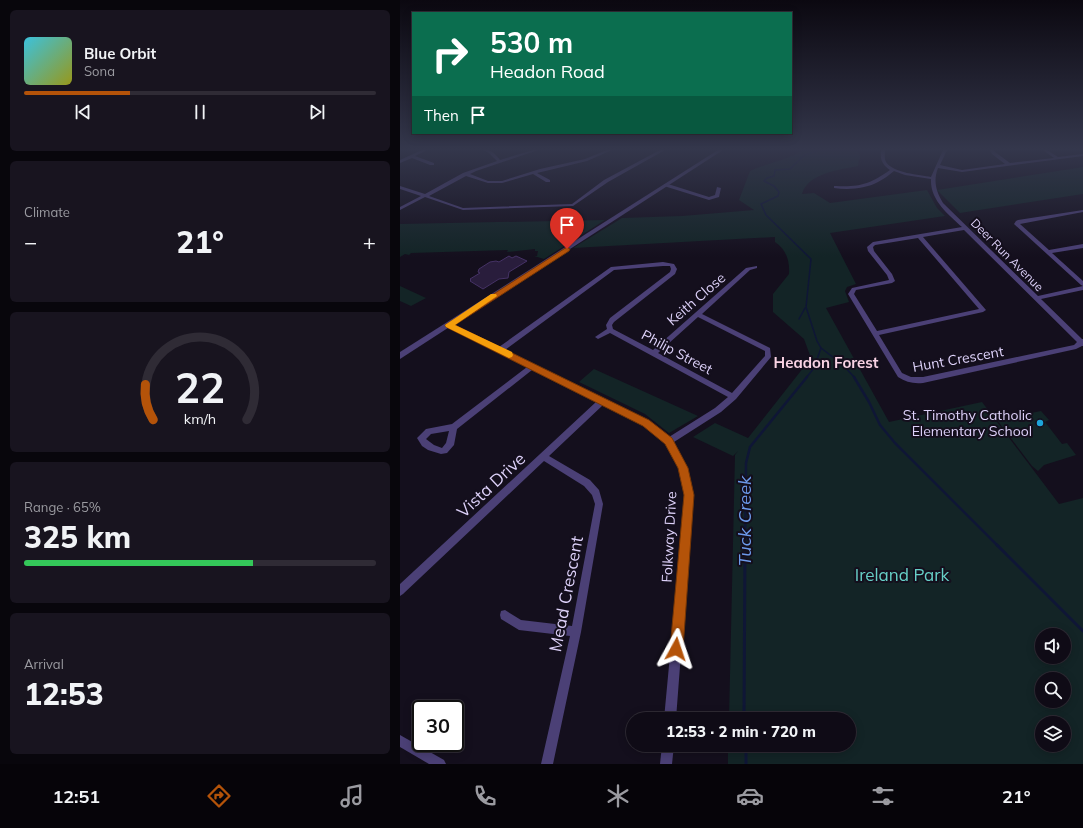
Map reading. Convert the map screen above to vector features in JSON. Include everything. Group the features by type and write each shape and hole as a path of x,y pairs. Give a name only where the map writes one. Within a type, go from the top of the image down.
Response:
{"street":[{"path":"400,209 443,186"},
{"path":"400,187 463,209 573,205 600,186"},
{"path":"400,356 665,186"},
{"path":"668,186 710,199 717,196 719,188"},
{"path":"836,187 843,188 856,186"},
{"name":"Deer Run Avenue","path":"934,186 941,204 1082,343"},
{"path":"1083,211 1018,222 1017,224 1018,227 1083,284"},
{"name":"Hunt Crescent","path":"966,228 873,244 870,247 871,251 890,275 892,281 854,290 851,294 900,375 907,380 914,381 1076,347 1082,343"},
{"path":"875,334 983,310 919,236"},
{"path":"1047,252 1083,246"},
{"path":"500,350 613,268 663,264 672,265 674,270 673,273 612,320 609,325 610,330 598,337"},
{"name":"Keith Close","path":"654,353 748,269 755,267"},
{"path":"1036,298 1083,288"},
{"path":"669,441 718,410 733,397 768,357 768,350 697,314"},
{"name":"Folkway Drive","path":"449,325 646,423 669,441 683,468 689,495 671,712"},
{"name":"Philip Street","path":"610,330 733,397"},
{"path":"454,427 531,367"},
{"name":"Vista Drive","path":"400,591 602,401"},
{"name":"Mead Crescent","path":"543,456 587,483 596,493 599,504 576,632 548,764"},
{"path":"505,615 519,625 576,632"},
{"path":"400,741 440,764"},
{"path":"666,764 667,752"}],"green space":[{"name":"Ireland Park","path":"744,186 806,186 802,194 814,193 830,203 927,190 937,208 945,216 830,233 856,284 847,287 845,291 849,302 826,308 889,422 982,402 1059,504 1083,498 1083,764 728,764 728,752 856,752 856,712 729,712 735,455 738,451 733,456 693,437 715,423 748,438 811,358 804,339 773,312 773,294 789,274 788,260 785,252 775,242 775,237 573,248 622,218 682,216 754,210 739,200"},
{"path":"965,186 1083,186 1083,194 960,213 937,190"},
{"path":"605,220 544,259 534,256 537,256 538,251 535,251 535,249 507,252 508,250 411,253 400,257 400,224"},
{"path":"400,286 426,298 411,306 400,301"},
{"path":"594,369 698,416 669,433 645,414 579,382"},
{"path":"1041,411 1049,420 1045,422 1062,444 1067,443 1076,455 1044,465 1038,471 1032,466 997,420"}],"building":[{"path":"509,256 512,258 516,256 527,261 509,272 508,278 499,279 483,289 470,281 470,279 480,273 478,272 479,269 490,262 499,262"}],"waterway":[{"name":"Tuck Creek","path":"773,186 779,192 778,196 761,204 766,215 811,259 806,307 817,341 821,348"},
{"name":"Tuck Creek","path":"799,319 805,308"},
{"name":"Tuck Creek","path":"806,378 814,368 821,348"},
{"name":"Tuck Creek","path":"821,348 842,364 855,378"},
{"name":"Tuck Creek","path":"745,546 746,463 750,447 807,377"},
{"name":"Tuck Creek","path":"854,377 869,402 880,425 895,443 1083,631"},
{"name":"Tuck Creek","path":"744,712 745,545"},
{"name":"Tuck Creek","path":"746,752 746,764"}],"slow traffic":[{"path":"494,296 449,325 509,355"}],"place":[{"name":"St. Timothy Catholic Elementary School","path":"1040,423"}],"district":[{"name":"Headon Forest","path":"826,363"}],"route":[{"path":"567,249 449,325 646,423 669,441 683,468 689,495 676,649"}]}
